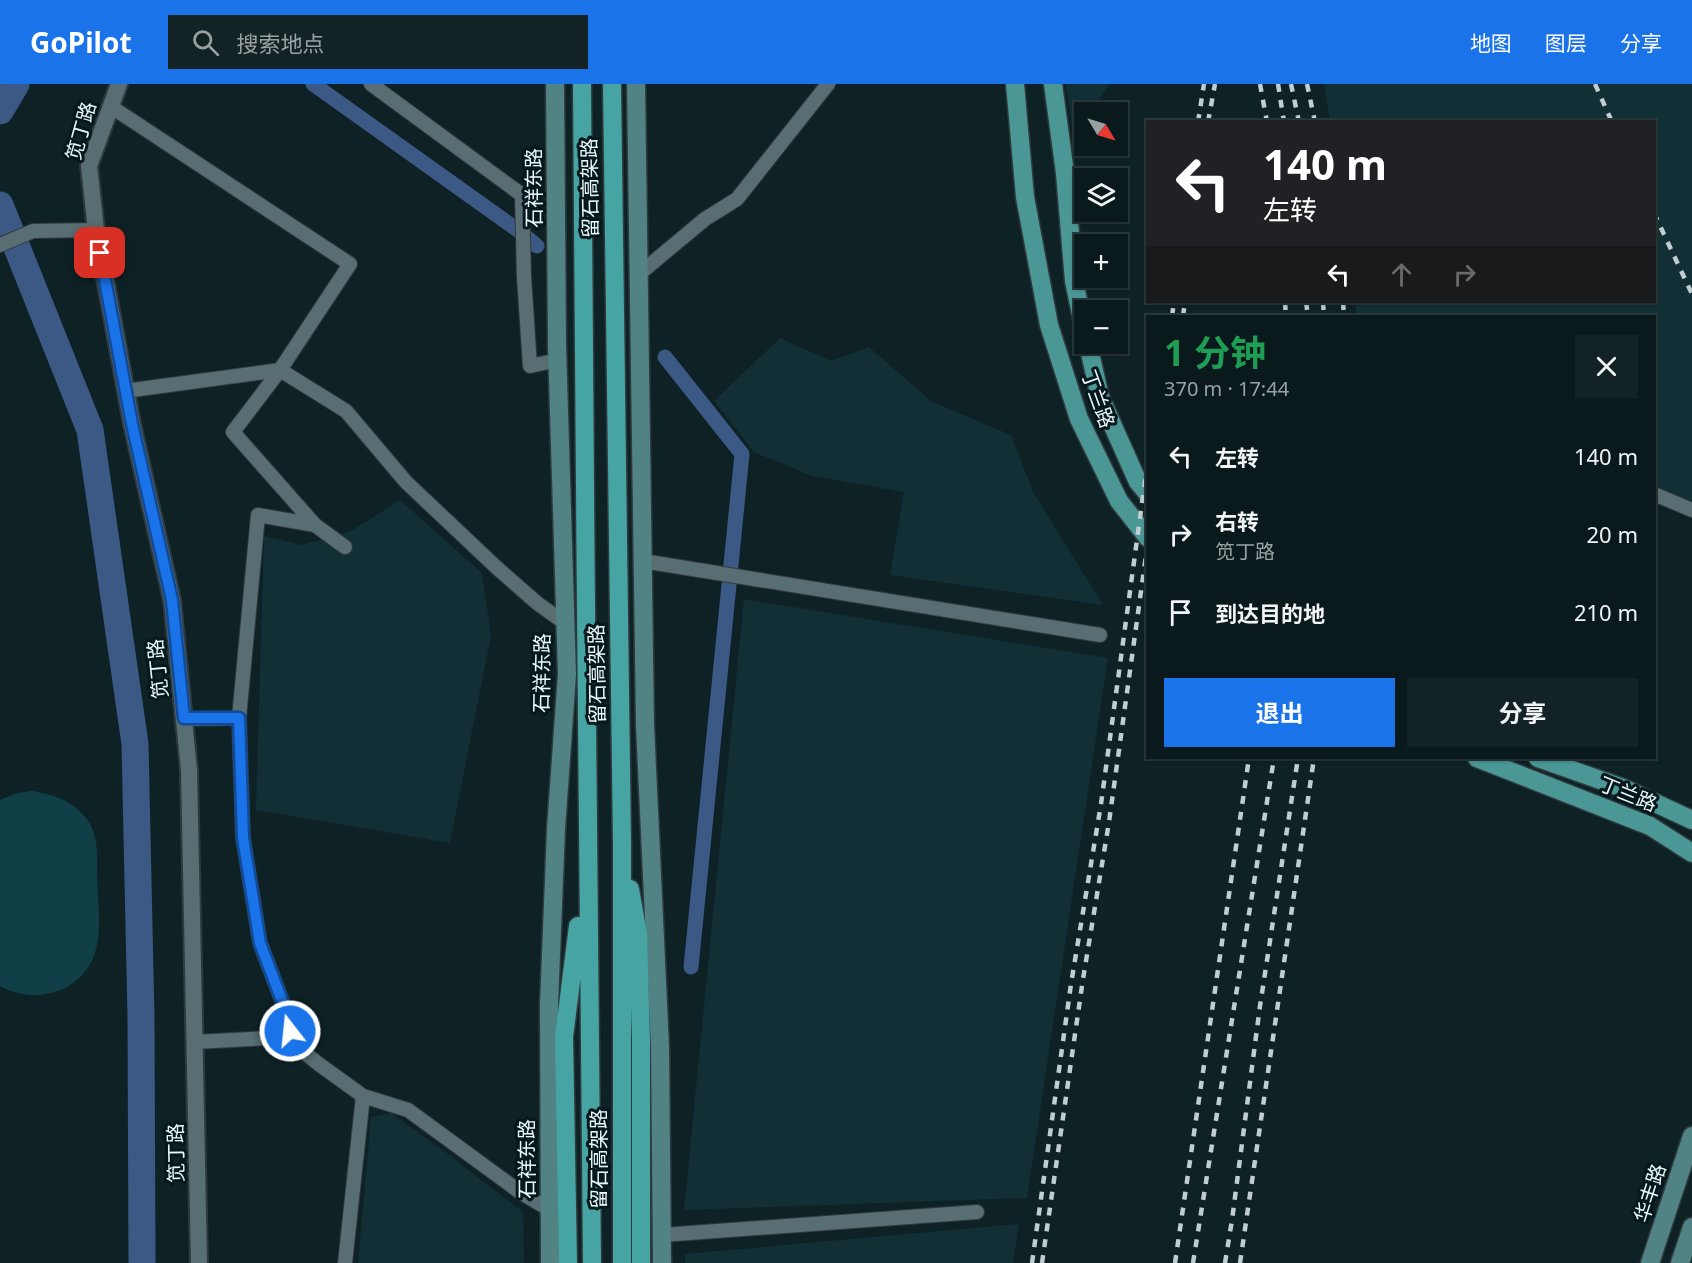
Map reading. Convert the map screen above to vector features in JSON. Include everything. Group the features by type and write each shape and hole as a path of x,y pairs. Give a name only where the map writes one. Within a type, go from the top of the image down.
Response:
{"highway":[{"name":"留石高架路","path":"582,84 586,858 592,1263"},
{"name":"留石高架路","path":"612,84 622,843 622,1263"},
{"path":"622,843 638,934 641,1040 641,1263"},
{"path":"568,1263 564,1037 586,858"}],"main road":[{"name":"石祥东路","path":"550,1263 549,1005 556,829 567,674 558,360 555,84"},
{"name":"丁兰路","path":"1015,84 1025,197 1049,325 1078,419 1119,501 1146,535"},
{"path":"1053,84 1078,300"},
{"path":"639,86 645,725 660,1047 662,1263"},
{"name":"丁兰路","path":"1090,354 1100,397 1138,482 1146,492"},
{"name":"丁兰路","path":"1479,759 1650,826 1692,853"},
{"name":"丁兰路","path":"1541,759 1623,788 1692,820"},
{"name":"华丰路","path":"1650,1263 1692,1136"},
{"path":"1680,1263 1692,1227"}],"street":[{"name":"笕丁路","path":"119,84 89,166 96,230 125,391 172,600 184,718 189,770 199,1263"},
{"path":"371,84 522,195 524,277 530,366 558,360"},
{"path":"639,274 705,219 737,199 828,84"},
{"path":"110,106 350,264 280,370 233,432 315,525 345,547"},
{"path":"0,245 33,231 96,230"},
{"path":"125,391 280,370 346,411 406,482 496,567 537,603 565,623"},
{"path":"1656,495 1692,510"},
{"path":"315,525 258,515 239,718 243,838 260,943 289,1019 292,1043 363,1096 408,1110 520,1192 550,1210"},
{"path":"643,561 1100,634"},
{"path":"184,718 239,718"},
{"path":"194,1042 268,1038 289,1019"},
{"path":"345,1263 363,1096"},
{"path":"662,1235 977,1212"}],"shaded area":[{"path":"1066,84 1110,84 1096,102 1074,102 1073,133"},
{"path":"1324,84 1692,84 1692,503 1656,485 1656,315 1357,315 1355,303 1656,303 1656,120 1330,120"},
{"path":"780,338 831,361 869,347 931,401 1011,435 1033,492 1103,605 890,575 904,492 812,476 754,452 714,401"},
{"path":"400,500 482,573 491,635 450,843 256,810 264,536 302,545 351,531"},
{"path":"744,599 1108,658 1027,1198 684,1210"},
{"path":"32,791 57,797 79,810 93,830 97,851 99,926 95,953 89,966 80,977 56,992 42,995 14,992 0,986 0,800 17,793"},
{"path":"391,1113 523,1212 524,1263 358,1263 371,1117"},
{"path":"1019,1224 1013,1263 685,1263 685,1254"}],"waterway":[{"path":"0,111 16,84"},
{"path":"313,84 537,246"},
{"path":"0,205 90,430 135,744 141,1017 142,1263"},
{"path":"665,357 742,454 691,967"}],"railway":[{"path":"1198,120 1204,84"},
{"path":"1208,120 1215,84"},
{"path":"1260,84 1267,120"},
{"path":"1278,84 1284,120"},
{"path":"1291,84 1299,120"},
{"path":"1307,84 1315,120"},
{"path":"1595,84 1611,120"},
{"path":"1656,217 1692,294"},
{"path":"1172,315 1174,303"},
{"path":"1183,315 1185,303"},
{"path":"1285,303 1286,315"},
{"path":"1306,303 1308,315"},
{"path":"1323,303 1324,315"},
{"path":"1343,303 1344,315"},
{"path":"1032,1263 1071,984 1101,804 1146,474"},
{"path":"1042,1263 1083,979 1109,822 1146,555"},
{"path":"1175,1263 1249,759"},
{"path":"1193,1263 1274,759"},
{"path":"1225,1263 1260,1006 1298,759"},
{"path":"1240,1263 1314,759"}],"route":[{"path":"100,253 132,424 172,600 184,718 239,718 243,838 260,943 289,1019 290,1031"}]}
